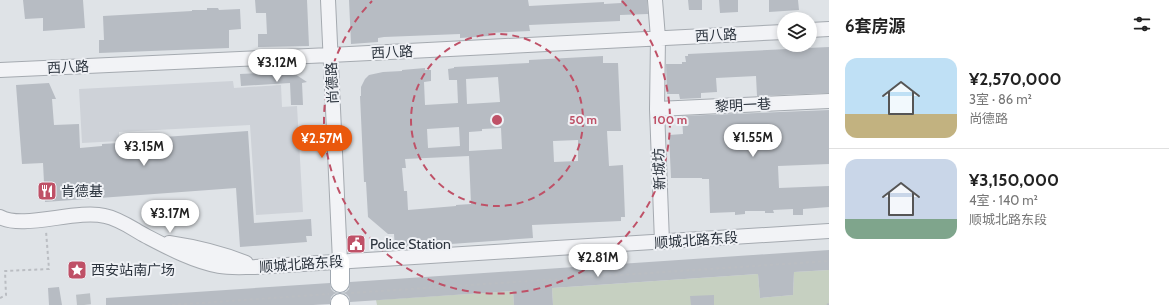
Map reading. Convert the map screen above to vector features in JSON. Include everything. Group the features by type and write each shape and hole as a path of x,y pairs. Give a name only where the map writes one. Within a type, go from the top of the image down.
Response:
{"main road":[{"path":"339,296 340,261"}],"street":[{"name":"尚德路","path":"328,0 340,261"},
{"name":"新城坊","path":"655,0 658,38 657,109 662,242"},
{"path":"817,30 829,30"},
{"name":"西八路","path":"0,70 330,56 777,32"},
{"name":"黎明一巷","path":"657,109 829,101"},
{"path":"0,208 2,211 13,217 25,221"},
{"name":"顺城北路东段","path":"0,217 6,220 25,221 89,214 104,215 114,218 189,257 219,266 255,267 829,231"}],"path":[{"path":"0,298 6,295 5,272 49,269 46,228"},
{"path":"172,305 339,296 829,261"}],"shaded area":[{"path":"233,81 234,88 281,85 282,107 297,106 303,212 256,215 250,125 119,132 119,141 82,143 79,89"}],"green space":[{"path":"829,270 829,305 553,305 552,288 758,274 760,298 793,295 794,272"},
{"path":"513,291 514,305 377,305 376,300"}],"building":[{"path":"23,0 83,0 85,28 43,31 43,18 25,19"},
{"path":"255,0 307,0 309,46 258,47 258,34 267,34 266,13 256,13"},
{"path":"349,0 528,0 529,6 604,2 604,4 621,3 621,0 647,0 648,14 620,15 620,21 529,25 530,31 489,33 489,36 460,38 460,34 384,37 378,38 378,42 351,44"},
{"path":"688,0 702,0 702,10 689,10"},
{"path":"719,0 738,0 738,12 720,13"},
{"path":"769,0 798,0 799,10 769,12"},
{"path":"207,8 218,8 219,10 240,9 241,29 229,30 229,48 99,53 99,40 104,40 103,16 207,10"},
{"path":"829,47 829,93 757,96 756,76 716,78 717,92 701,93 701,98 680,99 679,94 667,94 666,64 682,64 682,62 686,62 685,56 688,56 688,54 777,50 777,52 817,52 817,48"},
{"path":"603,56 603,63 618,63 621,131 607,131 609,166 623,165 625,217 621,217 621,221 532,225 533,238 395,248 394,234 388,234 368,217 366,182 364,182 360,96 361,87 365,79 369,75 383,72 425,68 425,70 431,70 431,81 424,82 425,105 458,103 457,80 449,80 448,69 454,67 529,63 529,60","holes":["498,77 500,102 467,104 466,79","459,127 460,146 428,148 427,129","501,128 502,149 469,151 469,132 482,131 482,129","578,140 578,161 554,162 553,141","469,156 471,204 408,210 407,191 404,191 402,168 406,168 405,159"]},
{"path":"289,70 307,82 302,83 303,105 291,105 290,83 241,86 240,74 285,72"},
{"path":"49,83 56,99 52,99 54,125 79,124 80,148 102,146 102,144 136,142 136,139 248,131 254,223 311,219 312,236 306,236 307,242 240,247 236,188 45,202 43,163 22,164 16,85"},
{"path":"829,110 829,164 778,166 779,188 829,186 829,207 803,209 803,215 793,215 793,209 773,210 774,213 765,213 765,211 745,211 745,214 735,215 735,212 710,213 709,179 671,178 669,135 683,134 682,116"},
{"path":"829,250 829,270 794,272 793,295 760,298 758,274 552,288 553,305 514,305 513,291 350,302 349,297 342,293 349,289 350,282"},
{"path":"330,283 331,289 338,293 331,297 330,304 106,305 106,298"},
{"path":"59,287 62,305 49,305 48,288"},
{"path":"714,295 714,305 691,305 690,296"}],"tunnel":[{"path":"83,294 84,305"}],"place":[{"name":"肯德基","path":"47,191"},
{"name":"Police Station","path":"356,244"},
{"name":"西安站南广场","path":"77,270"}]}
